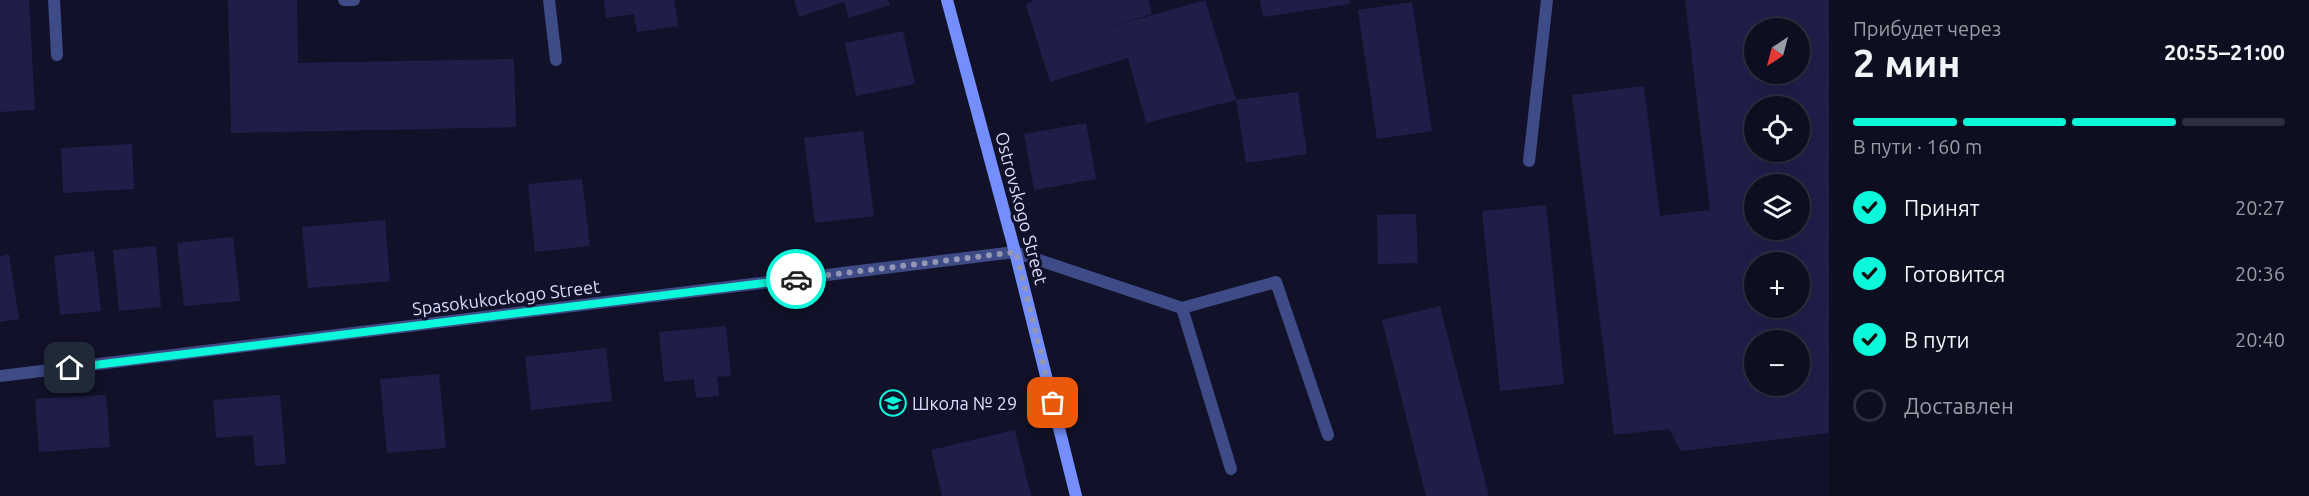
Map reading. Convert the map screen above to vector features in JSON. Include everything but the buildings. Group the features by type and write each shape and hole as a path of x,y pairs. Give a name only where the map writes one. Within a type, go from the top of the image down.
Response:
{"main road":[{"name":"Ostrovskogo Street","path":"947,0 1016,252 1076,496"}],"street":[{"path":"54,0 57,55"},
{"path":"345,0 354,0"},
{"path":"549,0 556,60"},
{"path":"1529,161 1547,0"},
{"path":"1016,252 1182,308 1276,282 1328,435"},
{"name":"Spasokukoсkogo Street","path":"0,376 1016,252"},
{"path":"1182,308 1231,469"}],"way so far":[{"path":"796,279 1016,252 1053,403"}],"place":[{"name":"Школа № 29","path":"893,403"}],"route":[{"path":"70,368 796,279"}]}
